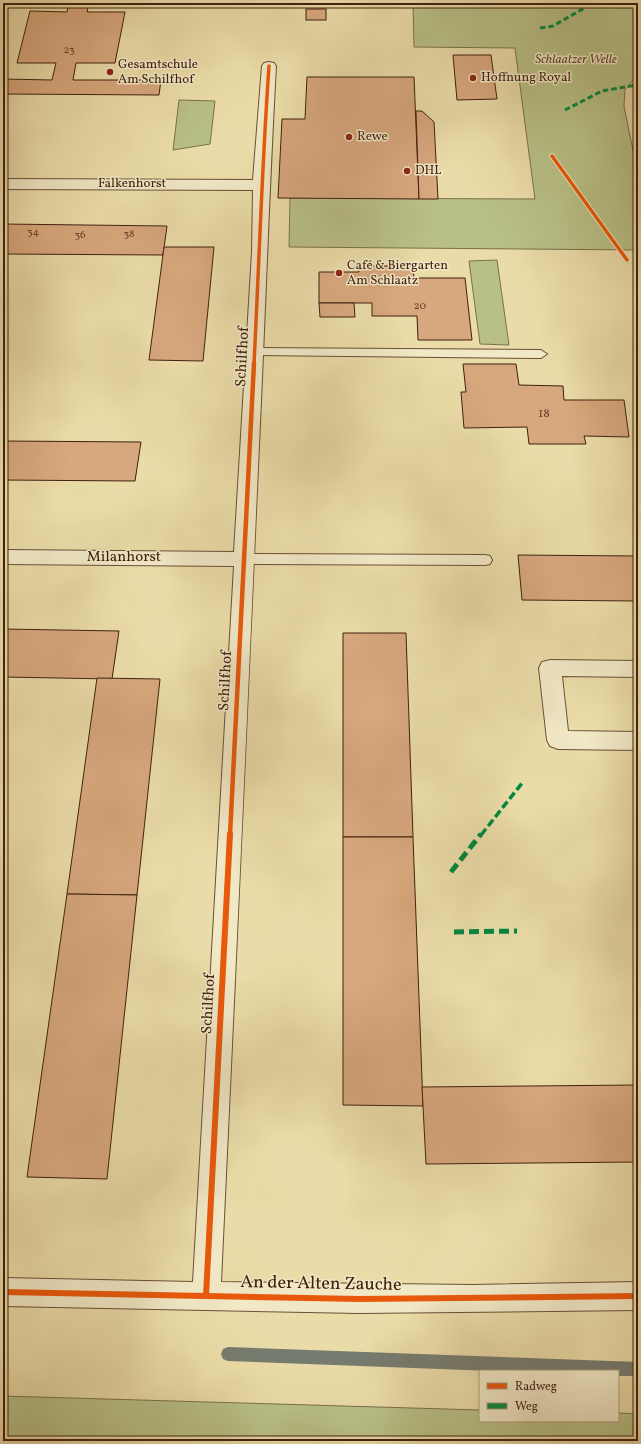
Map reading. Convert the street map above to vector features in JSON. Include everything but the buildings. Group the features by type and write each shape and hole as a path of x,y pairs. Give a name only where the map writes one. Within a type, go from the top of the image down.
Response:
{"street":[{"name":"Schilfhof","path":"206,1296 245,559 260,252 261,185 269,66"},
{"name":"Falkenhorst","path":"3,184 261,185"},
{"name":"Milanhorst","path":"3,558 245,559"},
{"path":"638,669 550,668 558,740 638,741"},
{"name":"An der Alten Zauche","path":"3,1292 473,1299 638,1296"}],"lane":[{"path":"255,352 541,354"},
{"path":"245,559 485,560"}],"green space":[{"name":"Schlaatzer Welle","path":"413,3 638,3 638,74 625,90 624,106 638,175 638,250 289,247 290,198 535,199 515,48 414,47"},
{"path":"179,100 215,101 210,144 173,150"},
{"path":"497,260 509,345 480,344 469,261"},
{"path":"3,1396 479,1410 479,1422 619,1422 619,1413 638,1414 638,1441 3,1441"}],"waterway":[{"path":"228,1354 638,1369"}],"marked path":[{"path":"540,28 553,26 593,3"},
{"path":"565,110 602,91 636,85"},
{"path":"451,872 523,782"},
{"path":"454,932 517,931"}],"cycle path":[{"path":"206,1296 260,252 261,185 269,66"},
{"path":"552,156 627,260"},
{"path":"3,1292 359,1299 473,1299 638,1296"}],"place":[{"name":"Gesamtschule Am Schilfhof","path":"110,72"},
{"name":"Hoffnung Royal","path":"473,78"},
{"name":"Rewe","path":"349,137"},
{"name":"DHL","path":"407,171"},
{"name":"Café & Biergarten Am Schlaatz","path":"339,273"}]}
